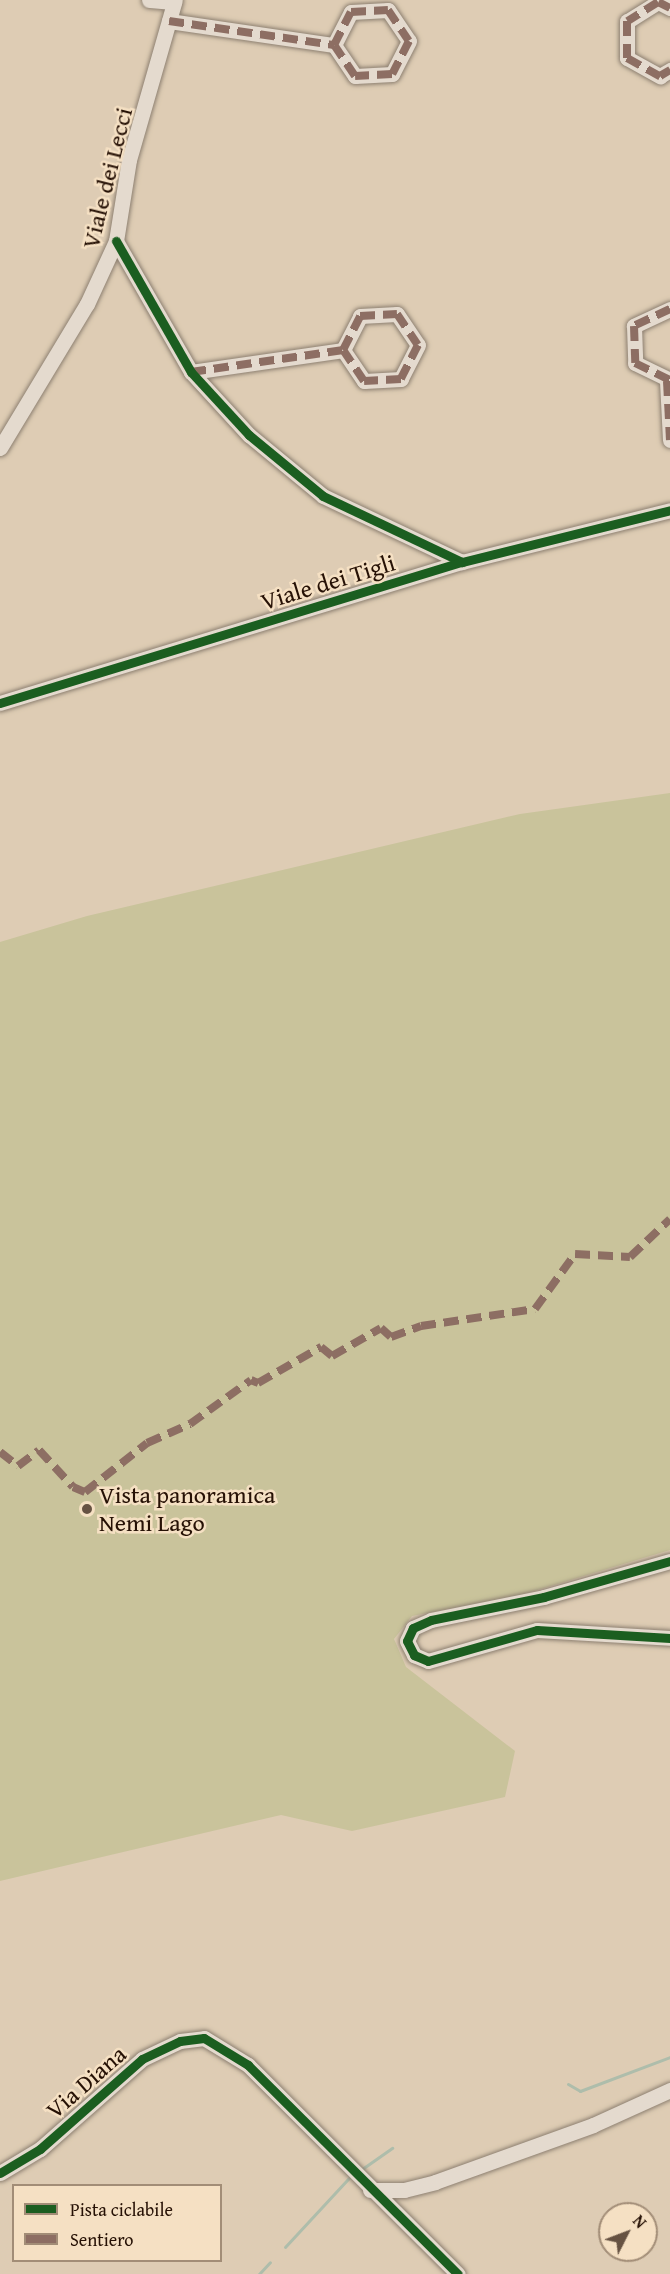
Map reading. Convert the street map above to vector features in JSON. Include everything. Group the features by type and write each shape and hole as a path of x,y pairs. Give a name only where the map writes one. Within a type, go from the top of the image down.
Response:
{"street":[{"path":"149,0 175,1"},
{"name":"Viale dei Lecci","path":"0,448 87,304 116,241 129,160 175,1"},
{"path":"670,8 658,2 627,21 627,58 660,76 670,70"},
{"path":"169,21 334,45 355,76 392,74 409,41 388,10 379,10 351,12 334,45"},
{"path":"116,241 191,372 232,418 310,487 462,561"},
{"path":"670,309 634,326 635,363 669,381 670,440"},
{"path":"397,314 418,345 401,379 364,381 343,350 360,316 397,314"},
{"path":"191,372 343,350"},
{"name":"Viale dei Tigli","path":"0,703 462,561 670,510"},
{"path":"670,1561 544,1597 431,1620 413,1628 407,1641 414,1655 428,1661 537,1630 670,1638"},
{"name":"Via Diana","path":"0,2173 40,2149 127,2069 190,2038 217,2042 238,2056 337,2158 458,2274"},
{"path":"370,2190 404,2190 435,2182 593,2125 670,2090"}],"shaded area":[{"path":"670,793 670,1550 521,1595 412,1616 394,1639 406,1667 515,1751 505,1797 352,1831 281,1815 0,1881 0,942 87,916 520,814"}],"waterway":[{"path":"568,2084 580,2091 670,2057"},
{"path":"362,2169 392,2148"},
{"path":"285,2247 349,2178"},
{"path":"259,2274 270,2262"}],"marked path":[{"path":"670,8 658,2 627,21 627,58 660,76 670,70"},
{"path":"388,10 409,41 392,74 355,76 334,45 351,12 388,10"},
{"path":"169,21 334,45"},
{"path":"670,309 634,326 635,363 670,380"},
{"path":"397,314 418,345 401,379 364,381 343,350 360,316 397,314"},
{"path":"191,372 343,350"},
{"path":"667,381 670,440"},
{"path":"0,1452 18,1466 39,1450 73,1487 85,1492 147,1443 190,1424 251,1380 258,1383 321,1347 332,1356 381,1328 391,1337 421,1326 535,1309 575,1254 630,1257 670,1219"}],"cycle path":[{"path":"116,241 191,372 249,435 323,496 462,562"},
{"path":"0,703 462,562 670,510"},
{"path":"670,1561 544,1597 431,1620 413,1628 407,1641 414,1655 428,1661 537,1630 670,1638"},
{"path":"0,2173 40,2149 142,2059 180,2041 204,2038 248,2065 458,2274"}],"place":[{"name":"Vista panoramica Nemi Lago","path":"87,1509"}]}
